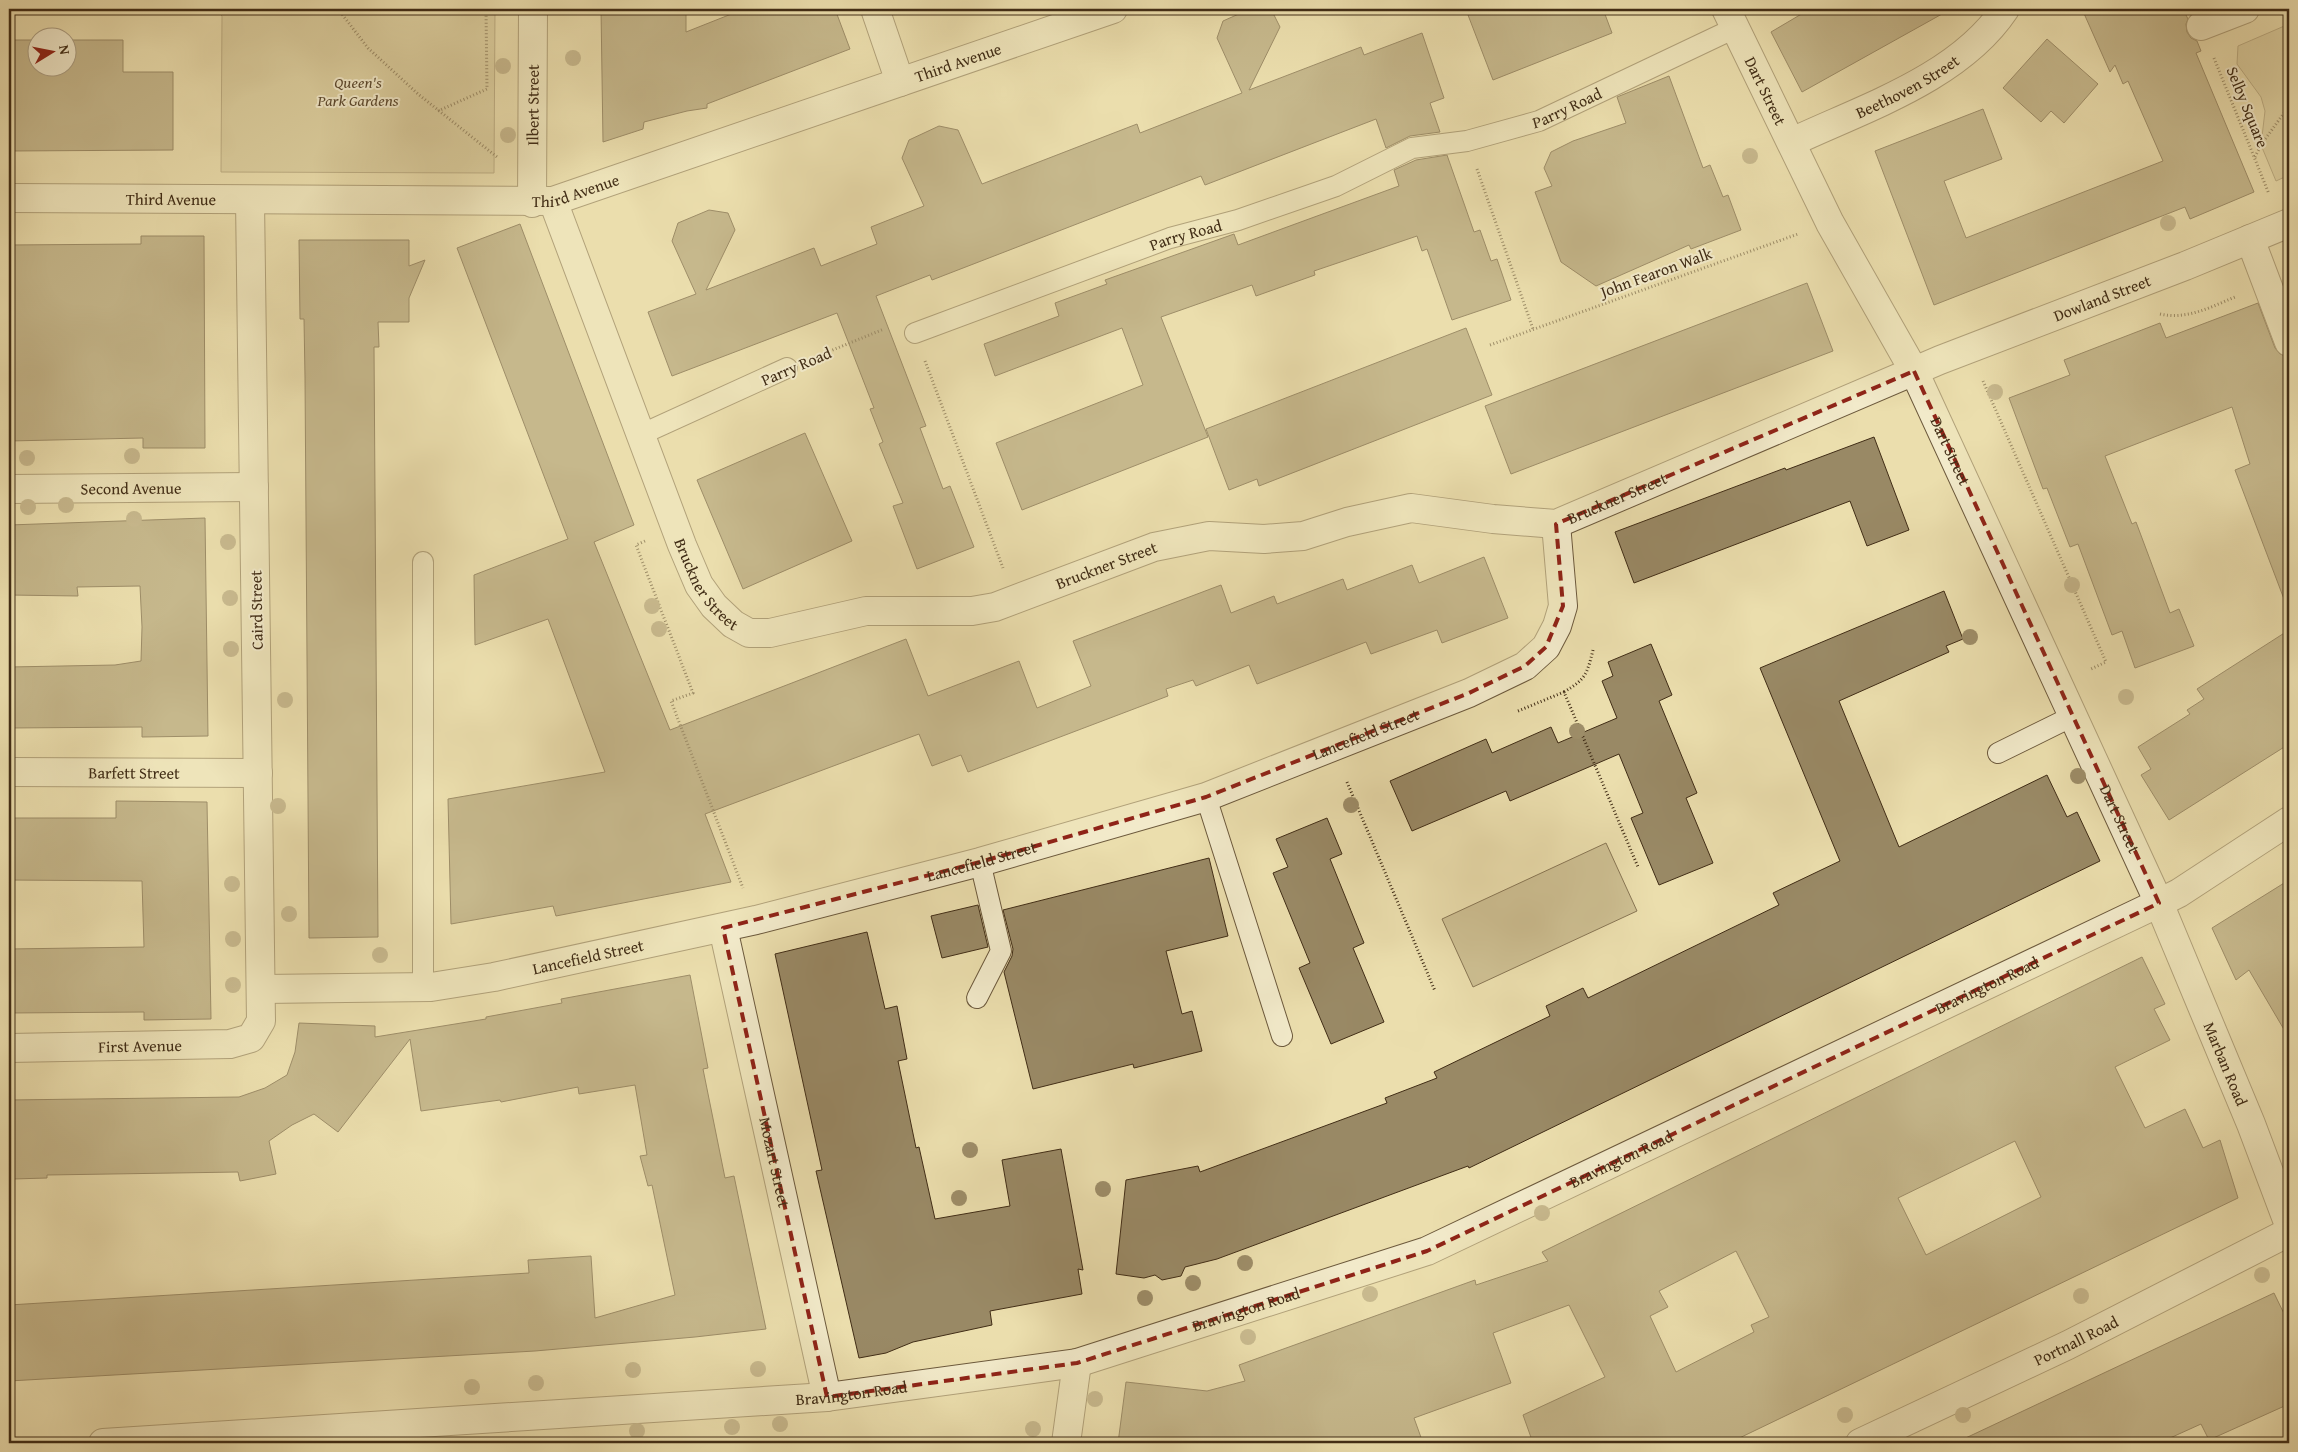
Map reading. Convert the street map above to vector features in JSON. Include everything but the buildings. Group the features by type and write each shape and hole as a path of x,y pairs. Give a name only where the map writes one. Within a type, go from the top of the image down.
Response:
{"street":[{"name":"Ilbert Street","path":"533,9 540,195"},
{"path":"875,9 900,82"},
{"name":"Third Avenue","path":"9,198 250,200 540,195 900,82 1113,9"},
{"name":"Beethoven Street","path":"1792,142 1932,77 1962,55 1988,30 2005,9"},
{"path":"2201,26 2245,9"},
{"name":"Dart Street","path":"1730,18 1830,223 1914,371 2159,903"},
{"name":"Bruckner Street","path":"540,195 640,434 699,586 714,606 733,624 749,633 770,633 866,611 972,611 995,607 1154,548 1209,536 1264,539 1303,536 1347,522 1412,508 1493,519 1556,524 1914,371"},
{"name":"Caird Street","path":"250,200 261,1021"},
{"name":"Dowland Street","path":"1914,371 2285,225"},
{"path":"2250,239 2289,342"},
{"name":"Second Avenue","path":"9,489 254,487"},
{"name":"Lancefield Street","path":"262,989 423,987 494,977 756,920 980,862 1206,797 1468,692 1525,666 1546,647 1557,626 1562,606 1556,524"},
{"name":"Barfett Street","path":"9,772 258,773"},
{"name":"Bravington Road","path":"103,1443 827,1398 1077,1362 1427,1250 2159,903 2289,821"},
{"name":"Marban Road","path":"2159,903 2251,1124 2289,1225"},
{"name":"Mozart Street","path":"722,928 827,1398"},
{"name":"First Avenue","path":"9,1048 230,1044 251,1038 261,1021"},
{"name":"Portnall Road","path":"1860,1443 2068,1345 2289,1232"},
{"path":"1066,1443 1077,1362"}],"lane":[{"name":"Parry Road","path":"915,333 1170,238 1238,220 1336,186 1412,148 1467,140 1539,121 1730,18"},
{"name":"Parry Road","path":"640,434 787,368"},
{"path":"423,562 423,987"},
{"path":"1998,753 2073,716"},
{"path":"1206,797 1282,1036"},
{"path":"977,998 1001,951 980,862"}],"path":[{"path":"338,9 368,48 438,111 494,155 540,195"},
{"path":"438,111 487,89 486,9"},
{"name":"Selby Square","path":"2201,26 2285,225"},
{"path":"2255,157 2261,145 2289,106"},
{"path":"1467,140 1533,329"},
{"name":"John Fearon Walk","path":"1490,344 1830,223"},
{"path":"2155,313 2173,317 2193,313 2239,296"},
{"name":"Parry Road","path":"787,368 902,322 915,333"},
{"path":"915,333 1015,599"},
{"path":"1983,381 2106,662 2091,669"},
{"path":"676,529 636,544 693,693 671,701 756,920"},
{"path":"1514,712 1564,692 1581,682 1587,674 1594,650"},
{"path":"1564,692 1638,867"},
{"path":"1347,782 1435,992"}],"highlighted area":[{"path":"1914,371 2159,903 1427,1251 1077,1363 827,1397 723,928 980,862 1206,797 1469,693 1525,666 1546,647 1563,606 1556,524"}],"green space":[{"name":"Queen's Park Gardens","path":"216,9 495,9 494,173 221,172 222,16"},
{"path":"2289,24 2289,175 2276,181 2261,145 2265,111 2261,97 2237,64 2238,46"},
{"path":"1606,843 1637,911 1473,987 1442,919"}]}
